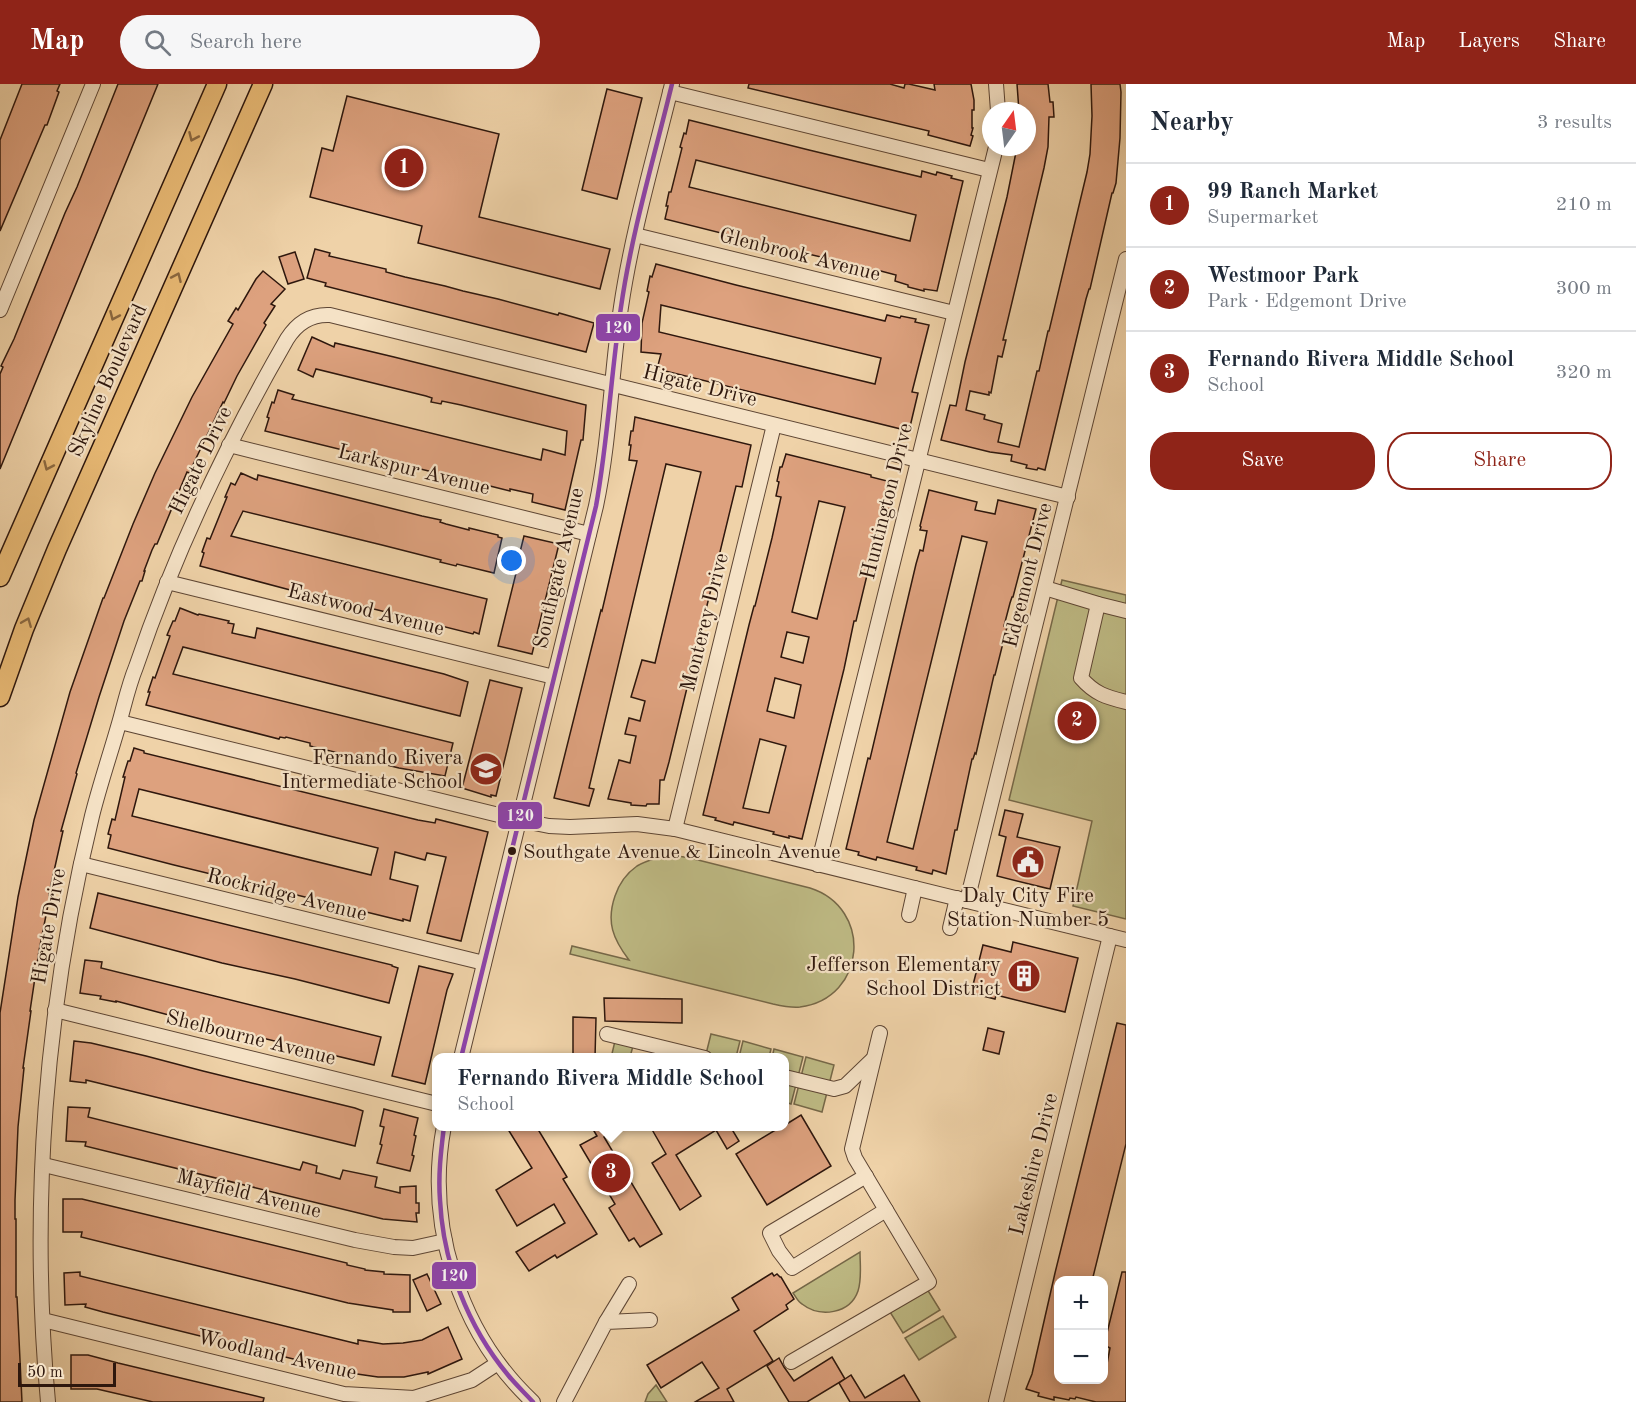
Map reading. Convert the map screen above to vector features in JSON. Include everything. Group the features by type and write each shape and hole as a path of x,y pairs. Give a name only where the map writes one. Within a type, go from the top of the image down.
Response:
{"main road":[{"name":"Skyline Boulevard","path":"0,576 217,84"},
{"name":"Skyline Boulevard","path":"0,697 24,629 50,567 262,84"}],"street":[{"path":"0,310 93,84"},
{"path":"996,84 997,102"},
{"path":"671,88 989,170"},
{"name":"Southgate Avenue","path":"461,1053 589,534 604,458 621,304 635,235 671,88"},
{"name":"Huntington Drive","path":"818,865 993,156"},
{"name":"Glenbrook Avenue","path":"635,235 954,313"},
{"name":"Edgemont Drive","path":"950,928 962,899 1045,588 1126,259"},
{"name":"Higate Drive","path":"48,1402 43,1320 41,1217 46,1105 55,1010 81,864 103,773 135,669 167,582 229,445 291,332 305,320 321,315 334,316 1068,497"},
{"name":"Monterey Drive","path":"675,829 774,425"},
{"name":"Larkspur Avenue","path":"229,445 589,534"},
{"name":"Eastwood Avenue","path":"167,582 554,677"},
{"path":"1045,588 1126,611"},
{"path":"1098,604 1082,678 1091,689 1112,699 1126,702"},
{"path":"120,722 519,820 559,827 637,824 675,829 1126,940"},
{"name":"Rockridge Avenue","path":"81,864 484,963"},
{"path":"909,915 915,888"},
{"name":"Lakeshire Drive","path":"999,1401 1110,936"},
{"name":"Shelbourne Avenue","path":"55,1010 432,1103"},
{"path":"791,1362 929,1282 855,1158 852,1149 880,1033"},
{"path":"607,1034 685,1053"},
{"path":"789,1078 834,1089 846,1086 873,1059"},
{"path":"443,1131 439,1186 441,1215 450,1264 482,1338 498,1363 533,1402"},
{"name":"Mayfield Avenue","path":"44,1164 356,1240 413,1248 445,1241"},
{"path":"866,1176 770,1233 779,1251 792,1268 886,1210"},
{"path":"564,1402 628,1284"},
{"name":"Woodland Avenue","path":"43,1320 344,1394 414,1398 472,1380 498,1363"},
{"path":"606,1322 650,1320"}],"shaded area":[{"path":"1062,580 1126,595 1126,919 1073,906 1092,821 1009,800"},
{"path":"663,856 690,858 810,888 830,898 844,914 852,932 854,952 849,971 839,987 822,1000 800,1007 786,1007 570,954 572,946 629,960 615,937 611,922 612,905 619,887 633,869"},
{"path":"711,1034 740,1041 737,1053 706,1053"},
{"path":"615,1041 633,1046 631,1053 612,1053"},
{"path":"743,1041 771,1049 770,1053 740,1053"},
{"path":"774,1049 788,1053 773,1053"},
{"path":"789,1053 803,1057 791,1104 789,1103"},
{"path":"806,1057 834,1065 822,1112 794,1104"},
{"path":"860,1252 858,1291 848,1305 842,1309 826,1312 809,1308 798,1301 793,1293"},
{"path":"927,1289 940,1310 903,1333 890,1312"},
{"path":"943,1316 956,1337 919,1360 905,1338"},
{"path":"656,1385 667,1402 645,1402 648,1394"}],"building":[{"path":"22,84 60,84 47,125 45,125 0,231 0,140"},
{"path":"118,84 158,84 0,469 0,374 3,367 1,366"},
{"path":"749,84 890,84 904,88 905,84 909,84 935,90 934,84 971,84 974,100 971,135 973,136 970,146 928,135 929,131 748,88"},
{"path":"1017,84 1048,84 1054,117 1049,117 1048,147 1044,168 1003,340 1006,340 1002,357 998,356 991,393 989,392 989,395 970,391 966,410 985,415 984,419 1002,424 998,442 1019,447 1087,172 1092,116 1091,84 1120,84 1120,138 1116,183 1045,470 1026,468 1027,465 1011,461 1012,455 941,440 950,405 956,406 1015,156 1036,156 1036,102 1018,102"},
{"path":"607,89 642,98 617,199 582,190"},
{"path":"347,96 499,134 479,217 610,249 600,289 418,243 422,226 310,197 322,148 333,151"},
{"path":"689,120 921,177 922,171 936,175 937,172 963,181 937,291 908,287 908,285 895,281 896,275 665,219 669,192 671,192 682,148 680,147 684,133 686,134","holes":["696,160 916,215 910,241 689,187"]},
{"path":"315,249 330,253 329,256 386,269 386,272 594,323 586,352 325,286 326,283 307,278"},
{"path":"295,252 304,279 288,284 279,257"},
{"path":"656,264 885,321 887,315 900,318 901,316 929,325 912,392 918,393 909,431 657,369 661,354 641,352 642,323 650,276 652,277","holes":["661,305 881,358 875,384 659,332"]},
{"path":"263,271 285,289 271,304 275,306 264,323 266,325 223,402 189,473 187,472 157,544 152,550 142,581 140,581 124,621 99,697 61,831 63,831 50,889 30,1011 18,1127 15,1200 16,1297 22,1402 0,1402 0,1013 18,897 34,820 70,692 103,598 133,524 192,397 233,324 228,321 236,308 238,310"},
{"path":"312,337 334,347 335,343 586,405 583,440 581,440 565,510 532,502 533,494 510,489 510,491 265,431 269,418 267,417 278,390 294,395 292,399 541,460 543,449 565,455 567,431 461,405 442,401 441,404 431,402 432,398 426,396 316,369 313,377 298,370"},
{"path":"635,417 751,445 742,487 736,486 669,762 664,780 660,780 659,804 631,805 631,803 608,799 619,760 630,763 636,736 625,734 629,718 640,721 645,701 631,697 642,660 655,663 701,472 666,464 589,788 594,789 589,806 554,798 602,611 637,461 629,460 631,445 629,445"},
{"path":"786,454 895,483 891,510 889,509 886,522 880,521 802,839 773,834 774,832 734,822 733,825 703,815 772,538 781,497 776,496 779,482 777,481 780,467 782,467","holes":["819,501 845,507 817,619 792,612","787,632 809,637 803,663 781,657","775,678 801,685 794,718 767,711","760,739 786,746 769,813 743,808"]},
{"path":"241,473 257,480 258,475 441,520 440,522 469,530 469,528 498,535 502,538 494,573 457,564 456,566 440,562 441,560 243,511 231,536 487,599 479,634 294,591 200,566 207,538 210,539 231,483 235,485"},
{"path":"929,490 977,502 975,510 995,514 998,500 1036,509 1004,626 1007,627 976,754 972,759 946,874 933,870 932,874 916,870 917,867 877,857 876,860 846,849 868,758 870,759 916,564 920,550 923,551 927,531 920,530","holes":["962,536 987,542 913,849 887,842"]},
{"path":"524,536 559,544 532,654 498,646"},
{"path":"180,608 198,615 229,621 228,623 234,624 232,633 255,638 257,628 468,682 460,716 183,647 173,674 453,743 445,776 399,768 310,746 310,743 286,737 279,739 146,705 153,677 155,678 170,636 167,635"},
{"path":"490,680 522,688 496,796 491,795 491,797 462,788"},
{"path":"134,748 144,753 418,820 435,823 436,819 488,832 461,941 427,933 446,857 427,853 425,860 395,852 390,879 418,886 410,921 403,919 403,921 108,848 111,835 108,834 112,819 115,820 125,777 123,777 128,761 130,761","holes":["139,789 378,848 371,875 132,816"]},
{"name":"Daly City Fire Station Number 5","path":"1005,810 1023,814 1017,837 1060,847 1050,889 997,876 1006,837 999,835"},
{"path":"98,893 392,965 398,968 389,1003 222,963 90,928"},
{"name":"Jefferson Elementary School District","path":"1013,942 1078,958 1065,1012 996,995 995,999 971,993 983,945 1011,952"},
{"path":"85,960 102,962 101,968 381,1037 374,1065 116,1001 100,999 101,996 80,993"},
{"path":"419,966 453,974 447,990 425,1084 392,1076"},
{"path":"604,998 682,999 682,1023 605,1021"},
{"path":"573,1017 596,1018 595,1053 573,1053"},
{"path":"1117,1023 1126,1025 1126,1144 1093,1276 1054,1276"},
{"path":"988,1028 1004,1032 999,1054 983,1050"},
{"path":"74,1041 146,1056 355,1108 363,1111 355,1146 86,1080 86,1083 70,1081"},
{"path":"68,1107 90,1108 88,1117 300,1170 303,1162 317,1166 316,1173 340,1179 343,1170 377,1177 375,1187 400,1193 400,1187 416,1186 416,1203 419,1203 419,1213 416,1213 417,1222 383,1219 85,1146 86,1142 66,1141"},
{"path":"384,1109 418,1118 410,1171 377,1163 382,1145 380,1144 384,1127 380,1126"},
{"path":"801,1115 831,1166 767,1205 736,1154 774,1131 789,1131 789,1122"},
{"path":"509,1131 539,1131 567,1177 563,1179 597,1234 557,1258 555,1255 529,1271 516,1252 565,1223 554,1204 517,1226 496,1190 532,1168"},
{"path":"594,1131 614,1131 604,1137 662,1234 640,1247 634,1238 629,1241 609,1208 615,1204 580,1145 597,1136"},
{"path":"653,1131 714,1131 676,1155 701,1196 680,1210 652,1163 666,1154"},
{"path":"717,1131 733,1131 739,1141 727,1149"},
{"path":"63,1199 82,1199 347,1263 347,1265 365,1270 384,1272 384,1274 410,1275 410,1312 393,1312 393,1310 348,1303 81,1237 82,1232 63,1232"},
{"path":"80,1272 80,1276 358,1344 358,1340 383,1344 422,1340 448,1327 462,1359 428,1374 428,1372 404,1377 378,1377 350,1373 103,1312 85,1307 86,1304 65,1305 64,1273"},
{"path":"1122,1272 1126,1272 1126,1402 1096,1402 1076,1397 1069,1400 1054,1397 1054,1400 1038,1396 1039,1393 1026,1389 1032,1374 1054,1277 1054,1384 1108,1384 1110,1348 1108,1347 1108,1329"},
{"path":"772,1273 774,1276 777,1274 781,1277 794,1299 786,1305 788,1309 754,1331 773,1361 727,1389 734,1402 695,1402 719,1388 702,1362 661,1388 647,1365 739,1310 732,1298"},
{"path":"427,1274 441,1304 427,1311 413,1280"},
{"path":"71,1355 88,1355 264,1398 263,1402 153,1402 97,1389 71,1389"},
{"path":"832,1357 845,1379 807,1402 789,1402 767,1366 779,1358 794,1381"},
{"path":"851,1375 865,1398 904,1375 920,1402 850,1402 839,1383"}],"transit line":[{"name":"120","path":"462,1053 596,506 626,279 637,223 672,84"},
{"name":"120","path":"443,1131 440,1200 442,1224 452,1270 460,1293 481,1336 508,1375 533,1402"}],"place":[{"name":"99 Ranch Market","path":"404,168"},
{"name":"Westmoor Park","path":"1077,721"},
{"name":"Fernando Rivera Intermediate School","path":"486,769"},
{"name":"Southgate Avenue & Lincoln Avenue","path":"512,851"},
{"name":"Daly City Fire Station Number 5","path":"1028,862"},
{"name":"Jefferson Elementary School District","path":"1024,976"},
{"name":"Fernando Rivera Middle School","path":"611,1173"}]}
